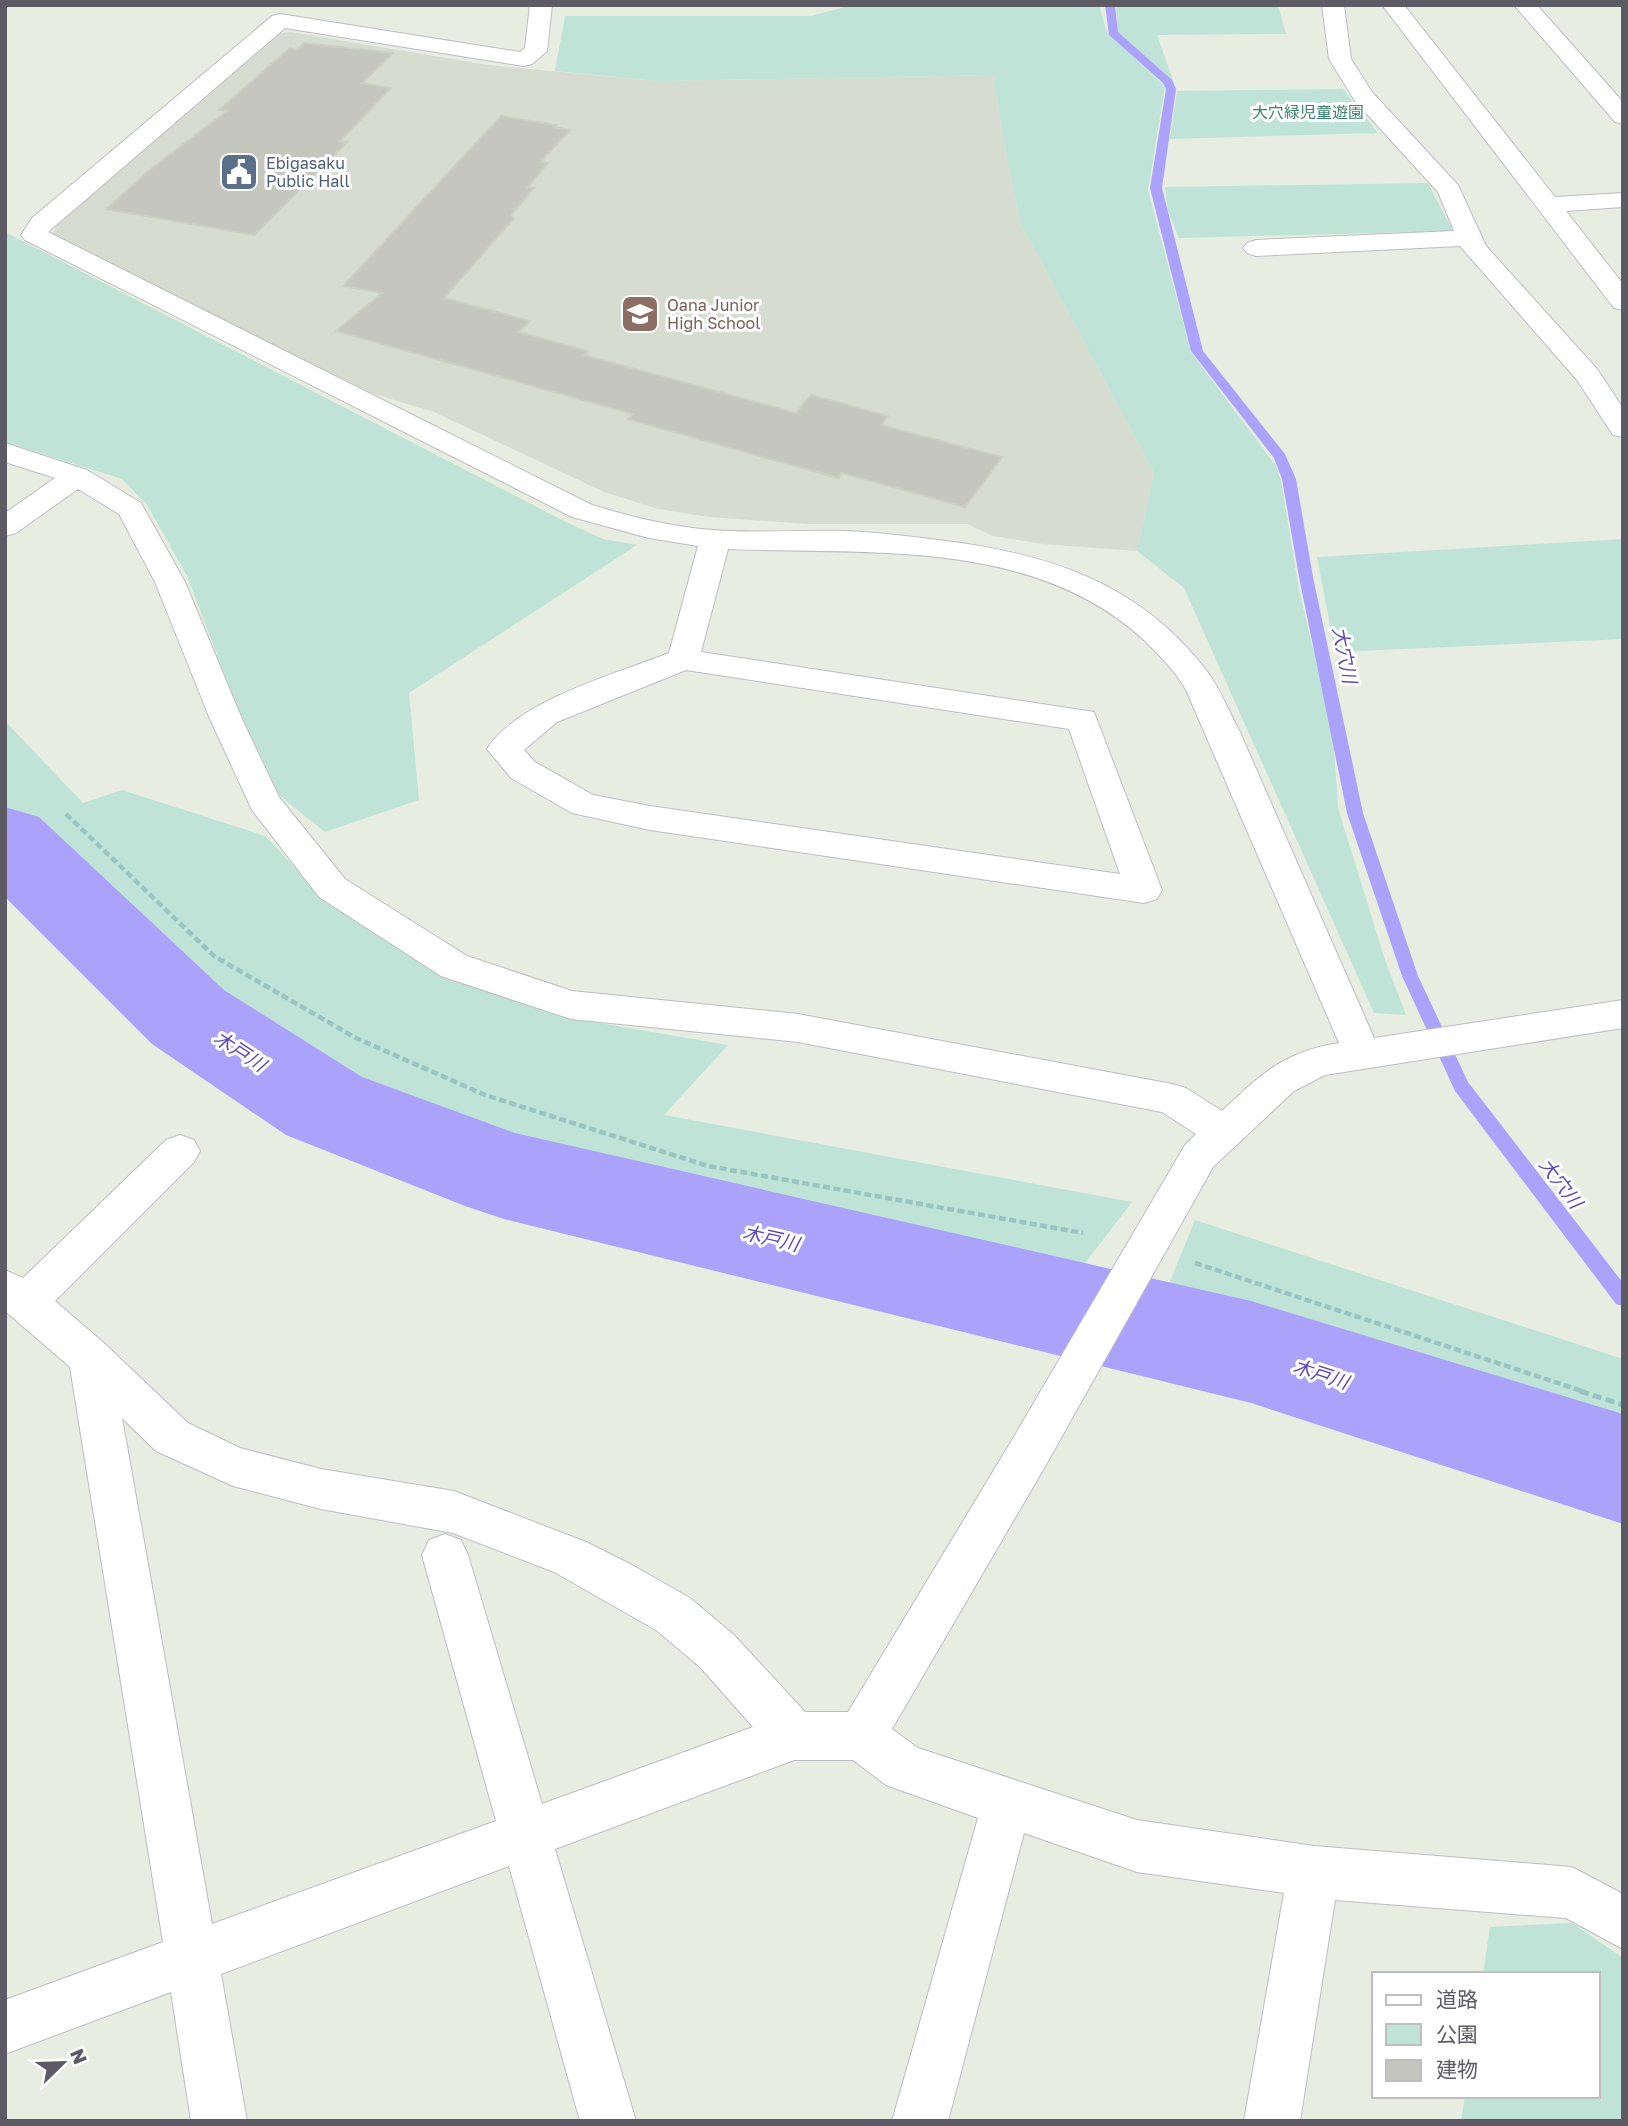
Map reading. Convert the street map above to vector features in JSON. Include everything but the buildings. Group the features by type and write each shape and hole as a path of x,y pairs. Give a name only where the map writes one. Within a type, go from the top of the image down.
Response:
{"street":[{"path":"541,5 536,51 524,59 279,21 41,223 24,231 583,511 625,524 715,539 863,541 967,551 1043,567 1077,580 1114,600 1143,620 1196,679 1222,730 1362,1053"},
{"path":"1333,5 1340,59 1363,96 1449,190 1474,248 1587,375 1623,429"},
{"path":"1394,5 1623,302"},
{"path":"1525,5 1623,117"},
{"path":"1547,205 1623,200"},
{"path":"1256,248 1469,238"},
{"path":"5,452 77,476 131,509 148,538 264,802 332,888 454,966 571,1005 798,1028 1171,1100 1226,1133"},
{"path":"5,527 77,476"},
{"path":"683,659 715,539"},
{"path":"683,659 1082,720 1144,890 664,820 584,805 523,770 504,749 545,714 683,659"},
{"path":"861,1736 1031,1449 1199,1156 1280,1080 1318,1061 1623,1014"},
{"path":"180,1151 16,1295 90,1357 172,1437 233,1466 321,1489 454,1512 570,1557 615,1580 673,1614 717,1651 794,1736"},
{"path":"90,1357 219,2121"},
{"path":"445,1555 608,2121"},
{"path":"5,2028 794,1736 861,1736 904,1768 1137,1846 1314,1872 1572,1893 1623,1923"},
{"path":"920,2121 1007,1803"},
{"path":"1272,2121 1314,1872"}],"path":[{"path":"66,814 214,956 356,1038 485,1095 708,1166 1083,1233"},
{"path":"1186,1260 1623,1405"}],"shaded area":[{"name":"Oana Junior High School","path":"291,32 488,65 658,81 993,75 1021,224 1154,473 1137,551 1043,544 993,536 967,524 808,524 709,517 658,509 604,492 434,412 371,393 51,236 59,222 275,34"}],"green space":[{"path":"852,5 1099,5 1107,33 1165,86 1148,190 1191,352 1276,466 1281,481 1299,590 1333,733 1338,808 1384,957 1406,1015 1374,1013 1184,588 1137,551 1154,473 1021,224 993,75 658,81 555,71 565,16 811,16"},
{"path":"1116,5 1278,5 1286,34 1157,35 1174,83 1118,32"},
{"name":"大穴緑児童遊園","path":"1343,89 1378,133 1170,139 1177,91"},
{"path":"1428,183 1453,231 1179,238 1168,211 1165,187"},
{"path":"5,232 566,522 603,539 637,545 409,693 419,800 325,832 280,796 238,709 187,576 147,505 122,479 5,442"},
{"path":"1623,539 1623,639 1335,652 1317,557"},
{"path":"5,721 83,803 122,790 265,836 320,894 450,980 582,1020 728,1045 664,1115 1132,1202 1072,1280 602,1176 346,1095 195,1001 5,805"},
{"path":"1195,1220 1623,1359 1623,1441 1567,1420 1162,1301"},
{"path":"1572,1923 1623,1958 1623,2121 1461,2121 1465,2098 1600,2098 1600,1972 1483,1972 1490,1927"}],"waterway":[{"name":"大穴川","path":"1110,5 1113,33 1168,82 1171,89 1156,188 1197,351 1280,457 1289,479 1306,577 1355,813 1410,976 1461,1086 1623,1298"},
{"name":"木戸川","path":"5,840 188,1017 324,1106 504,1175 1251,1352 1623,1469"}],"place":[{"name":"Ebigasaku Public Hall","path":"239,172"},
{"name":"Oana Junior High School","path":"640,314"}]}
